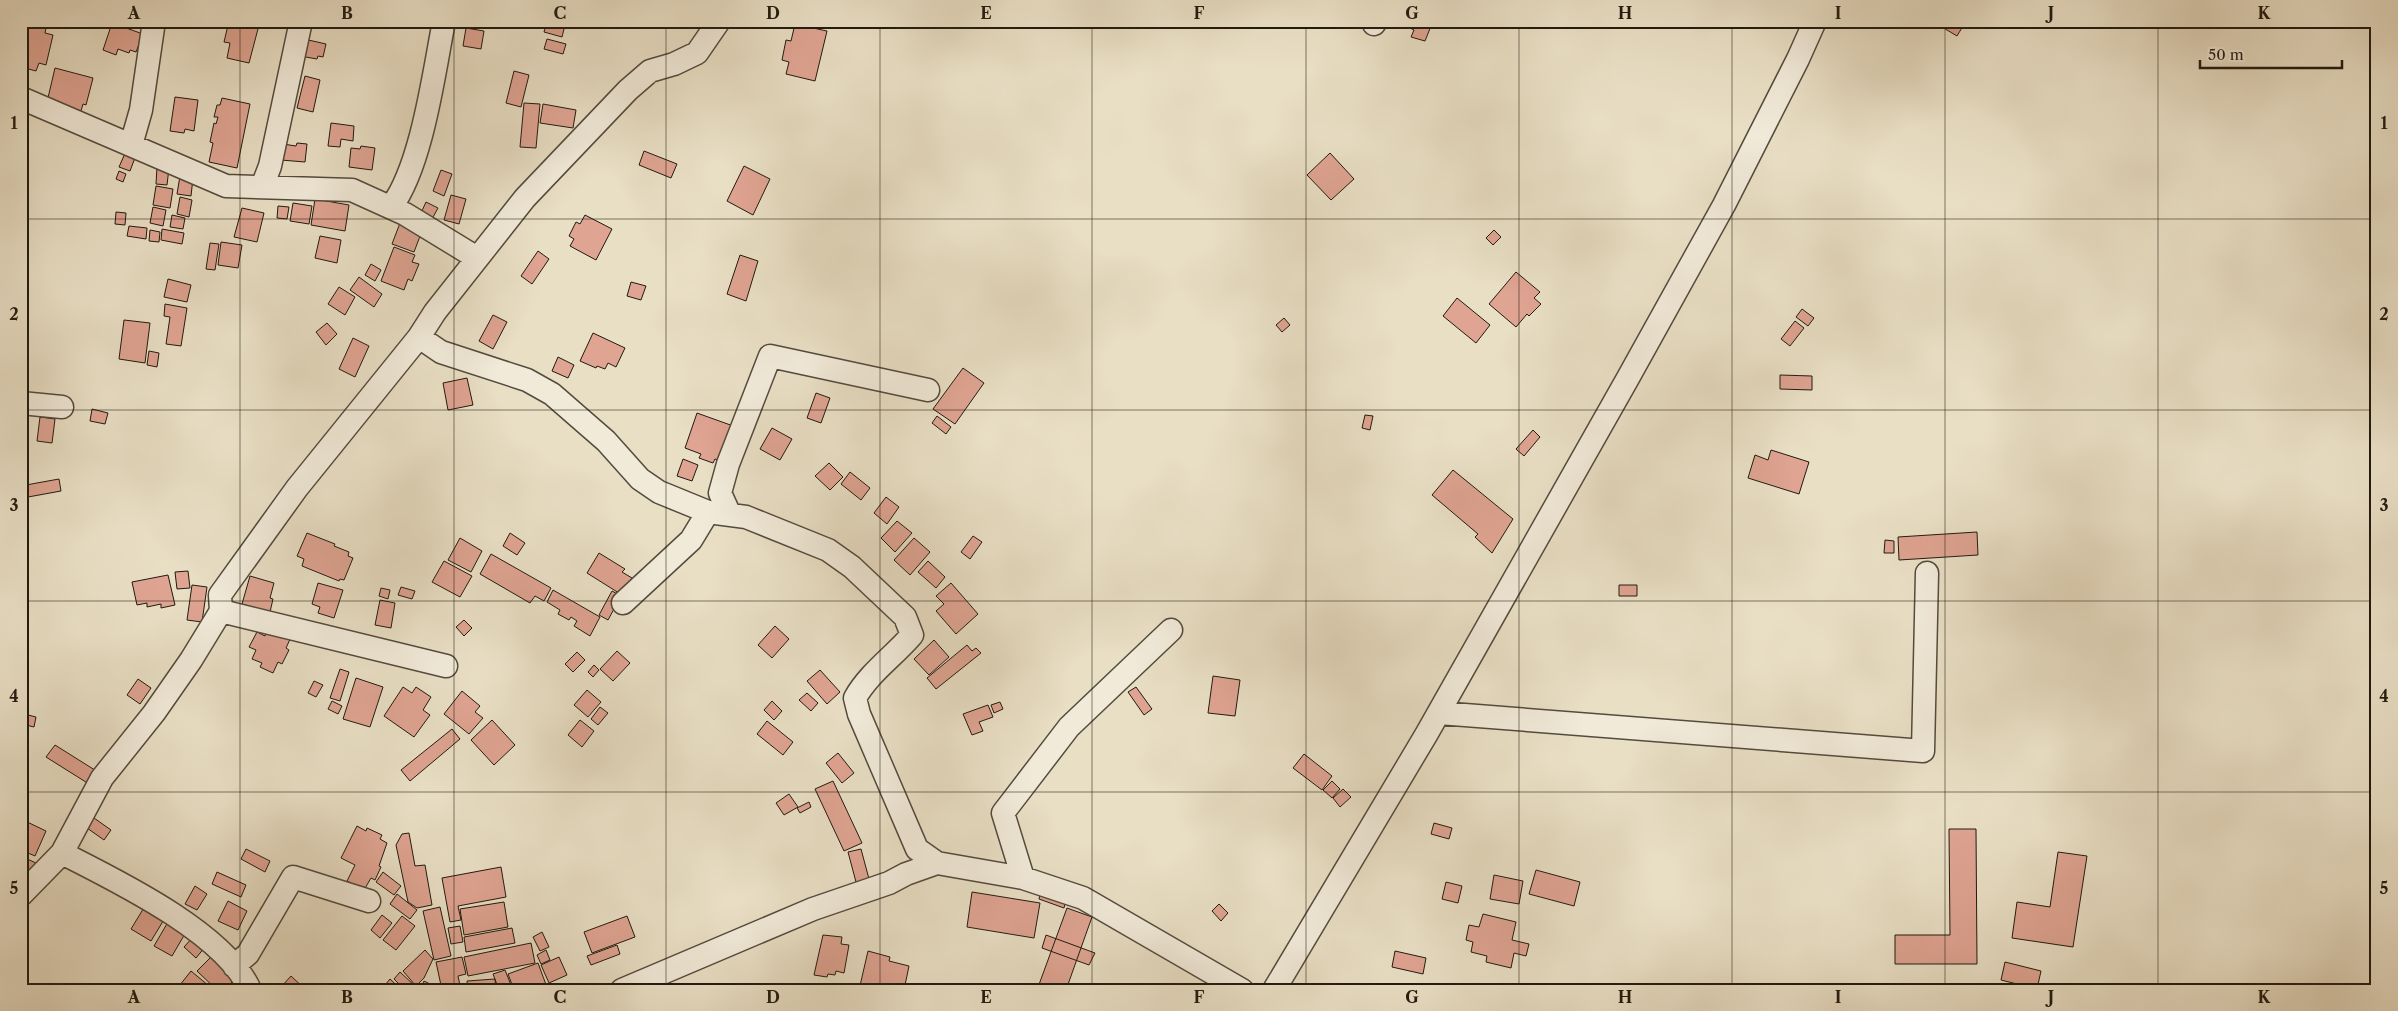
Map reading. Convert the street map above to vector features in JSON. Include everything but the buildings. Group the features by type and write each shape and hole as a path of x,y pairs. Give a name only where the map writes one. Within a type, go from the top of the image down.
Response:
{"street":[{"path":"132,145 142,110 154,21"},
{"path":"262,187 270,166 301,21"},
{"path":"391,207 399,196 408,174 425,117 444,21"},
{"path":"21,895 62,853 102,778 154,713 220,611 220,595 297,488 419,337 435,312 477,258 525,198 628,90 650,71 674,64 697,54 719,21"},
{"path":"1274,990 1438,713 1724,205 1798,59 1815,21"},
{"path":"21,98 226,186 352,190 391,207 456,243 477,258"},
{"path":"419,337 441,352 527,380 552,394 606,441 640,479 659,492 708,512 746,517 828,550 852,567 905,617 912,635 864,682 855,698 859,714 917,849 937,863 1024,878 1083,898 1242,990"},
{"path":"730,515 720,492 728,464 770,356 928,390"},
{"path":"21,403 62,406"},
{"path":"623,603 691,540 708,512"},
{"path":"1438,713 1924,751 1928,573"},
{"path":"220,611 446,666"},
{"path":"1024,878 1003,814 1069,726 1171,630"},
{"path":"62,853 130,887 201,934 244,974 250,990"},
{"path":"622,990 813,908 888,883 906,874 937,863"},
{"path":"234,966 248,954 293,877 370,901"}]}
